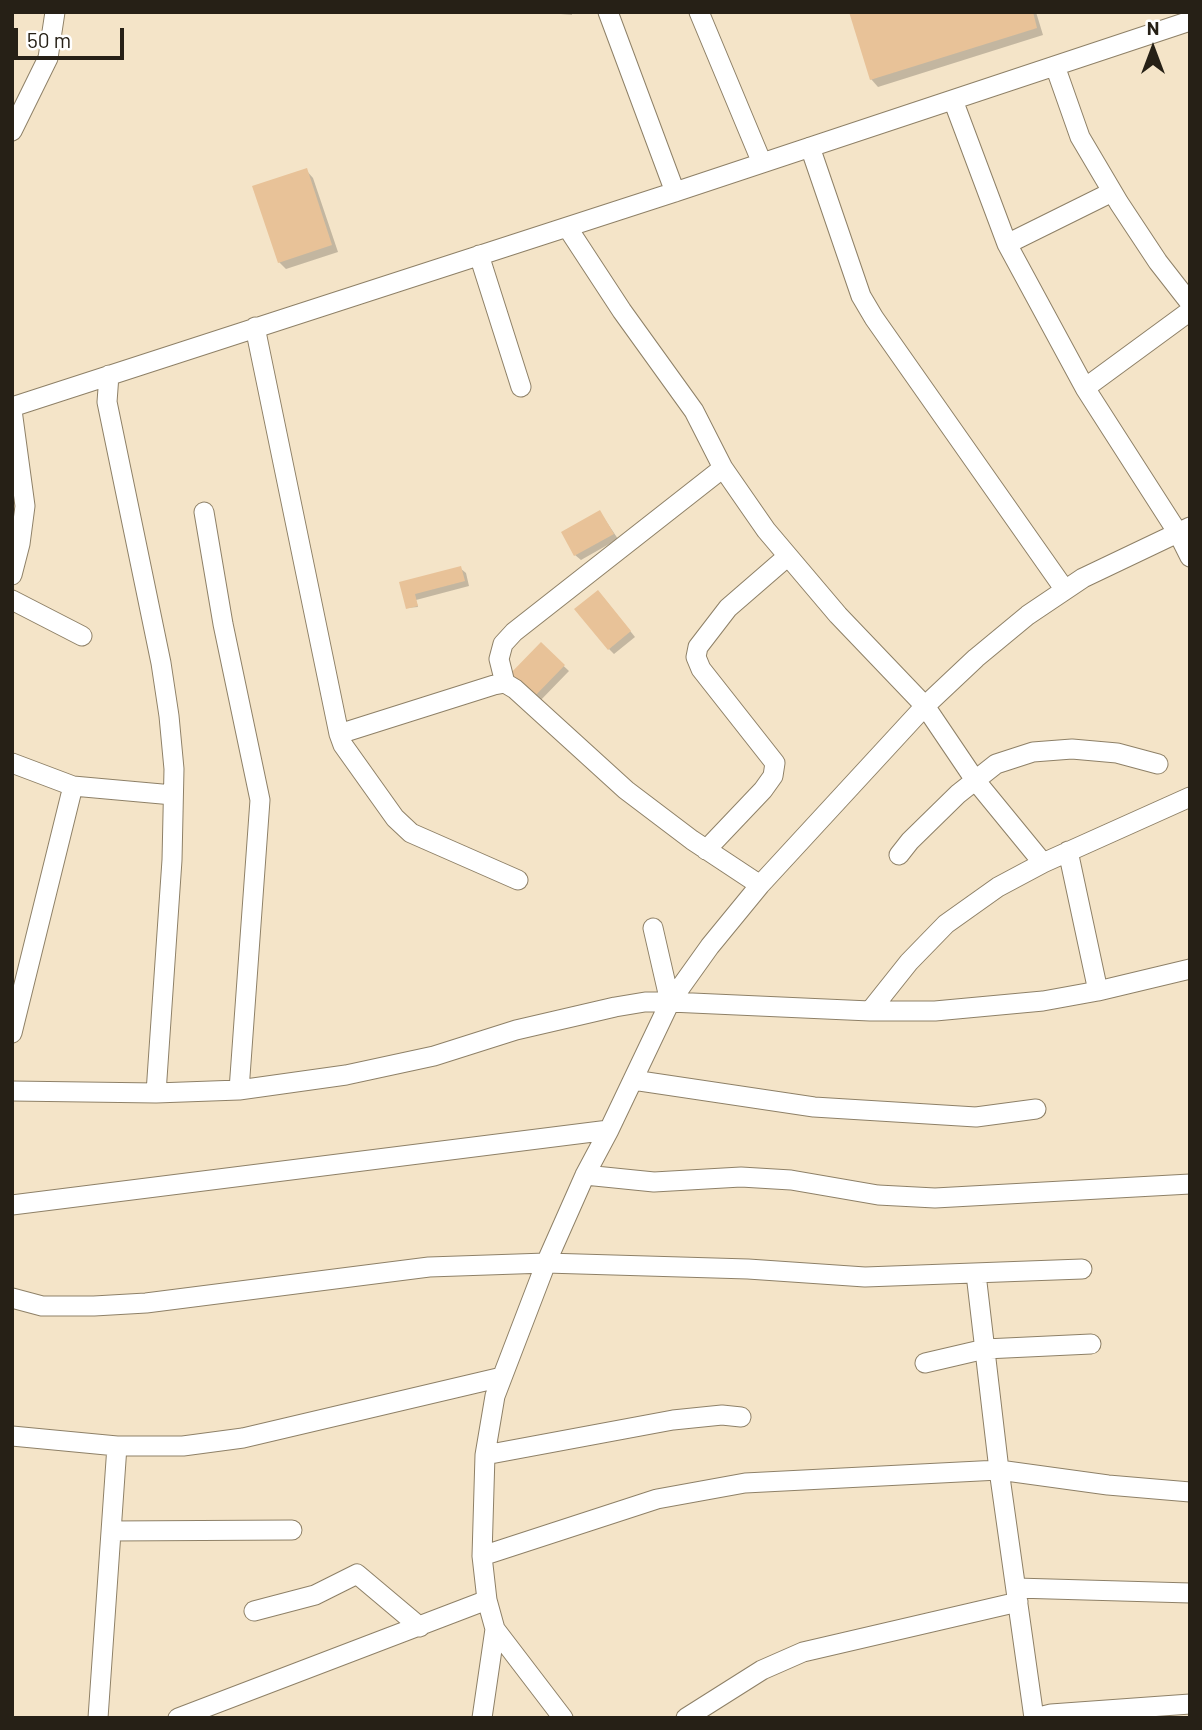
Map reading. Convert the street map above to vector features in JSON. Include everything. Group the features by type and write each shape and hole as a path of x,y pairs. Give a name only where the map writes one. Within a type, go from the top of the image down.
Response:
{"street":[{"path":"12,131 47,58 55,12"},
{"path":"608,12 675,192"},
{"path":"699,12 762,163"},
{"path":"12,575 20,544 25,506 12,409 109,374 675,192 1190,21"},
{"path":"1055,66 1080,137 1158,262 1190,303"},
{"path":"953,100 1007,244 1085,388 1184,530 1190,557"},
{"path":"810,147 861,296 1065,590"},
{"path":"1007,244 1112,192"},
{"path":"567,227 622,311 694,411 723,468 766,530 838,614 925,706 975,780 1043,863"},
{"path":"479,255 521,387"},
{"path":"1085,388 1190,311"},
{"path":"255,327 339,734 344,745 395,818 411,833 518,880"},
{"path":"109,374 107,402 161,663 174,769 172,860 156,1093"},
{"path":"505,684 499,659 503,644 514,632 723,468"},
{"path":"204,512 223,624 260,800 239,1090"},
{"path":"563,1718 495,1629 487,1600 482,1556 485,1455 495,1396 546,1263 585,1175 670,1002 710,946 760,885 925,706 1007,632 1065,590 1083,578 1184,530"},
{"path":"706,849 762,790 773,776 775,764 701,669 696,657 698,647 728,608 789,556"},
{"path":"12,600 82,636"},
{"path":"339,734 494,685 505,684 515,689 626,790 760,885"},
{"path":"899,855 910,841 975,780 996,764 1033,752 1072,750 1117,753 1158,764"},
{"path":"12,763 73,786 173,796"},
{"path":"12,1033 73,786"},
{"path":"870,1011 909,962 946,924 998,887 1043,863 1190,797"},
{"path":"1068,852 1098,991"},
{"path":"653,928 670,1002"},
{"path":"12,1091 156,1093 239,1090 346,1076 434,1056 516,1030 645,1002 935,1011 1043,1001 1190,969"},
{"path":"633,1080 814,1107 976,1117 1036,1110"},
{"path":"12,1205 609,1130"},
{"path":"585,1175 654,1182 741,1177 791,1180 878,1195 935,1198 1190,1184"},
{"path":"12,1298 42,1306 107,1306 429,1268 546,1263 748,1269 865,1277 1082,1269"},
{"path":"976,1274 999,1470 1035,1718 1051,1714 1190,1704"},
{"path":"925,1363 985,1349 1091,1344"},
{"path":"12,1436 117,1446 183,1446 243,1438 502,1377"},
{"path":"485,1455 673,1420 722,1415 741,1417"},
{"path":"98,1718 117,1446"},
{"path":"482,1556 657,1499 745,1483 999,1470 1108,1485 1190,1492"},
{"path":"111,1531 292,1530"},
{"path":"254,1611 315,1595 357,1574 420,1627"},
{"path":"686,1718 762,1670 803,1652 1017,1595 1190,1593"},
{"path":"178,1718 487,1600"},
{"path":"482,1718 495,1629"}],"building":[{"path":"849,12 1033,12 1037,28 870,80"},
{"path":"307,168 332,245 278,263 252,186"},
{"path":"600,510 614,534 574,556 561,532"},
{"path":"461,566 465,581 415,594 418,606 406,609 399,582"},
{"path":"598,590 631,631 608,650 574,609"},
{"path":"541,642 565,665 531,700 507,677"}]}
